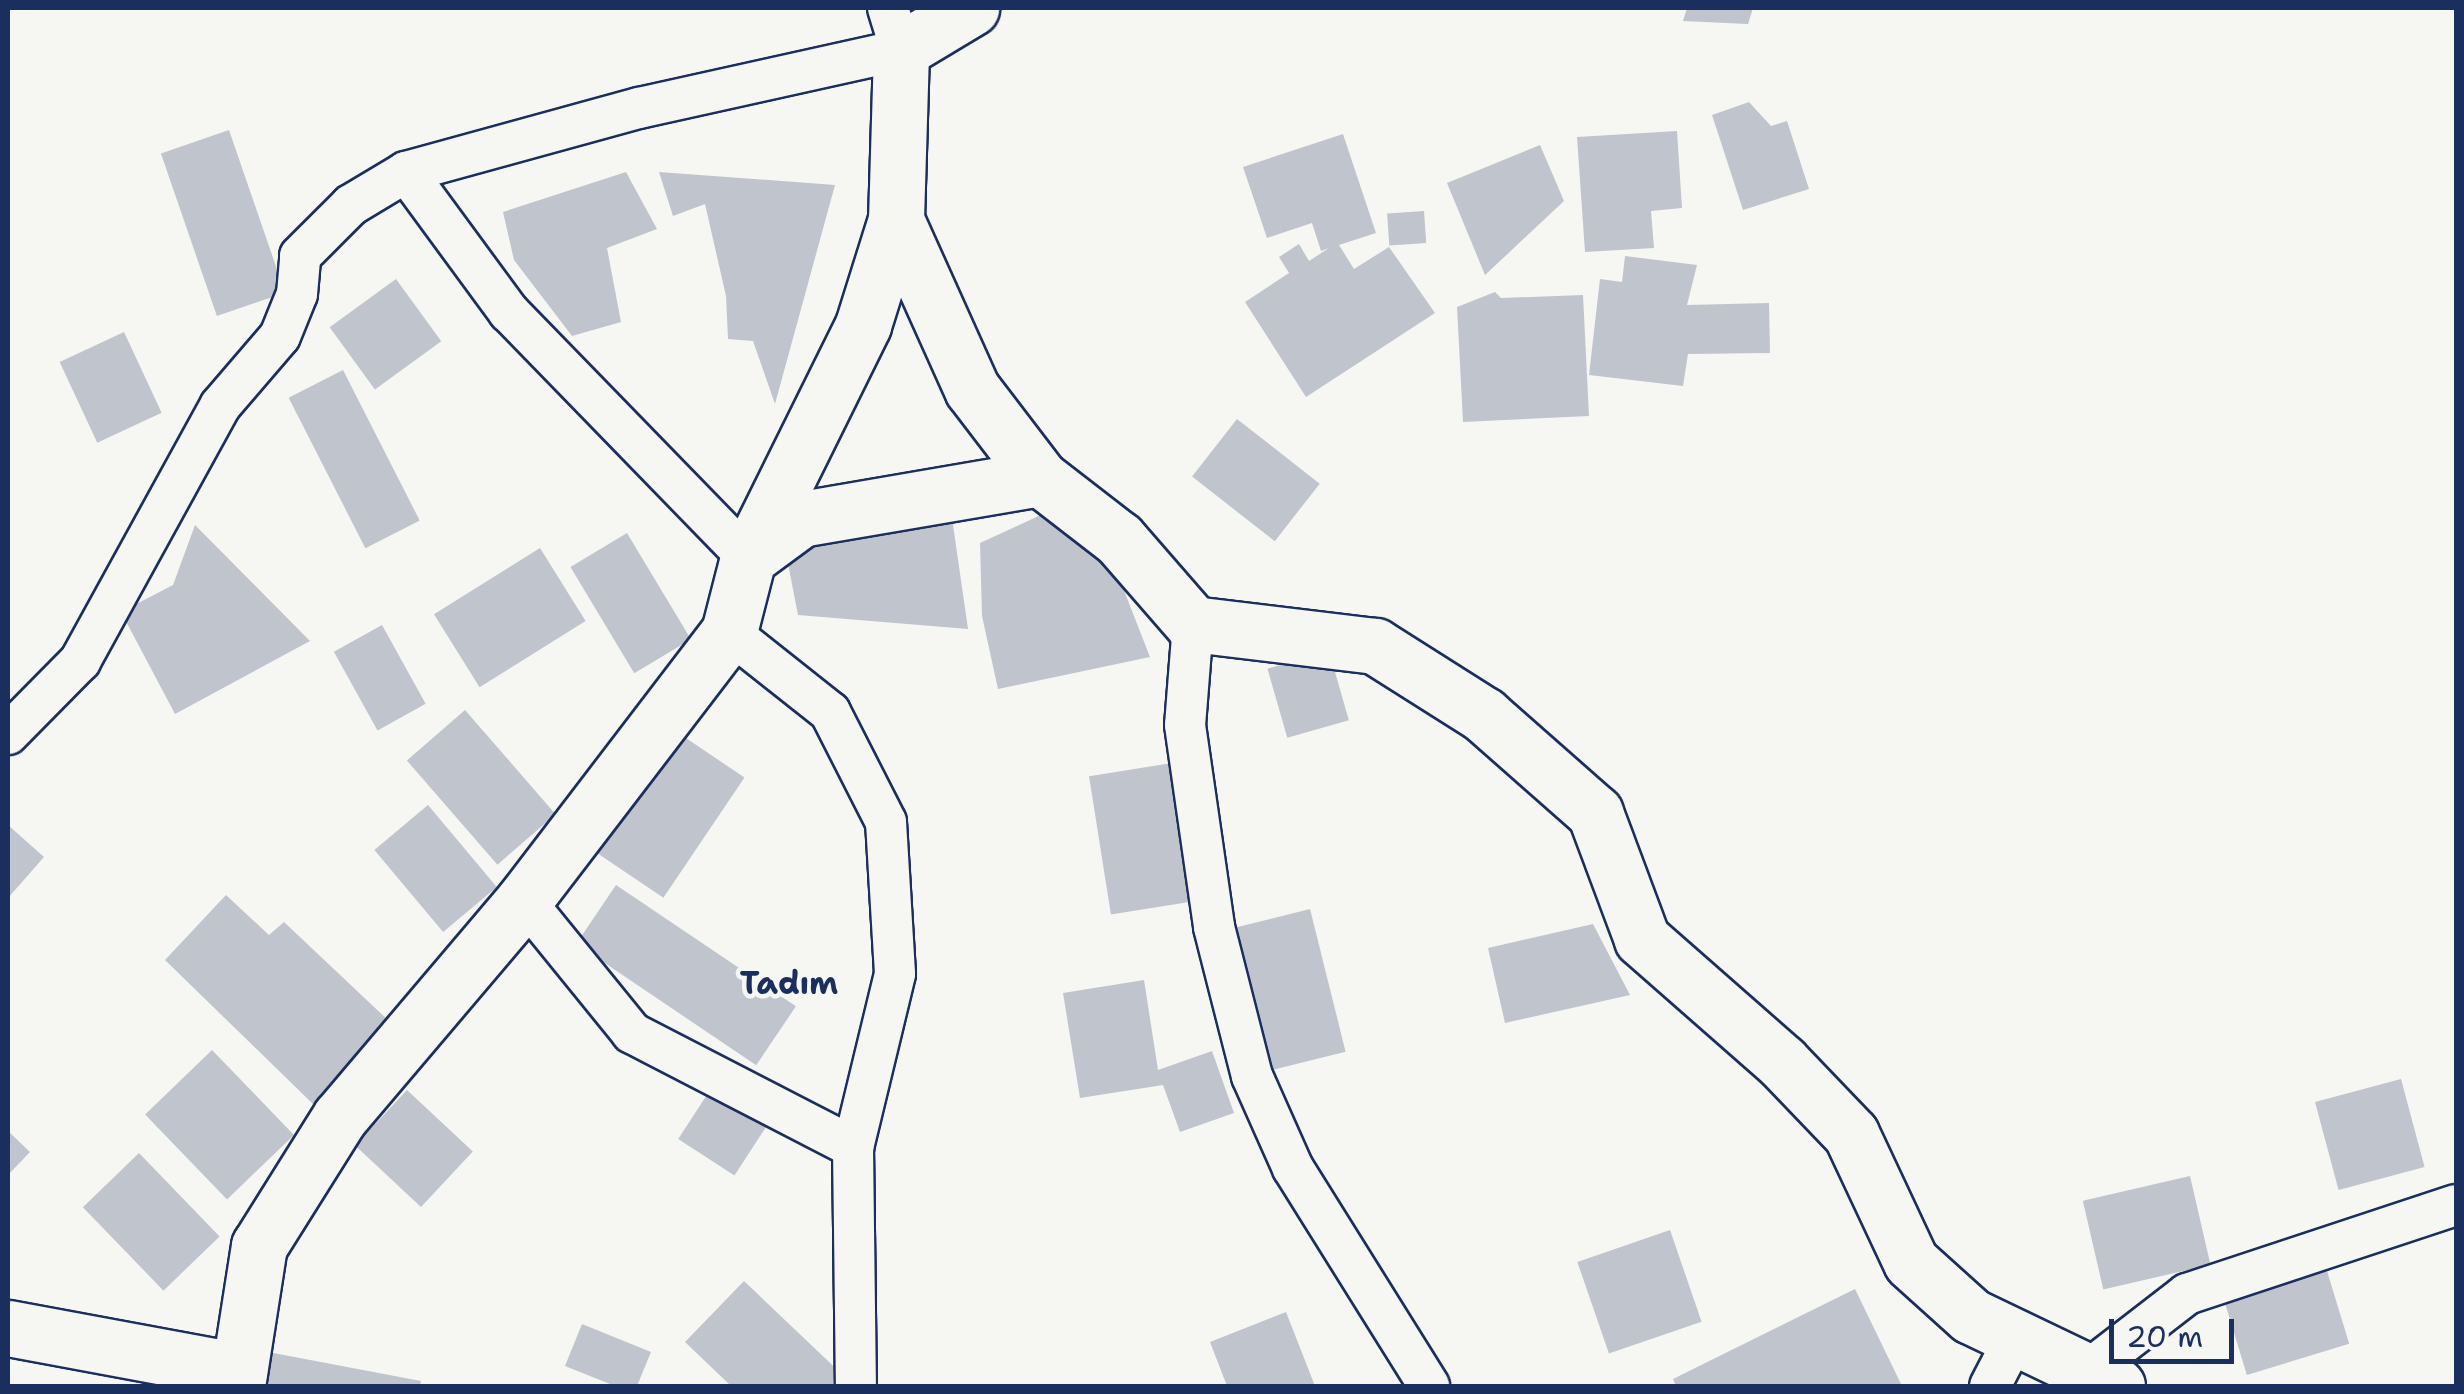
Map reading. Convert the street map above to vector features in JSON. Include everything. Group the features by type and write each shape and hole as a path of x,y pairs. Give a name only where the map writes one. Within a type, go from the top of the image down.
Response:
{"street":[{"path":"8,734 80,661 220,406 280,336 296,294 300,256 351,204 406,172 640,108 971,8"},
{"path":"8,1328 238,1379 259,1246 340,1117 524,900 729,632 748,558 864,325 896,220 895,29"},
{"path":"406,172 509,312 748,558"},
{"path":"896,220 972,389 1040,478 1119,539 1193,624 1375,646 1484,714 1595,813 1642,938 1768,1049 1851,1134 1911,1262 1971,1316 2101,1379 2187,1294 2456,1205"},
{"path":"748,558 801,519 1040,478"},
{"path":"1193,624 1185,725 1214,927 1252,1076 1293,1168 1430,1386"},
{"path":"729,632 830,712 886,822 895,974 852,1147 856,1386"},
{"path":"524,900 632,1034 852,1147"},
{"path":"1990,1386 2015,1338"}],"building":[{"path":"1687,8 1753,8 1748,24 1683,21"},
{"path":"1749,102 1771,126 1787,121 1809,189 1743,210 1712,115"},
{"path":"229,130 285,293 217,316 161,153"},
{"path":"1677,131 1682,208 1651,211 1654,248 1585,252 1577,137"},
{"path":"1343,134 1376,233 1339,245 1354,269 1389,247 1435,313 1306,397 1245,302 1289,273 1279,257 1299,244 1309,261 1329,248 1321,251 1312,223 1267,238 1243,167"},
{"path":"1540,145 1564,201 1485,275 1447,183"},
{"path":"626,172 657,229 607,248 621,322 572,336 514,260 503,212"},
{"path":"659,172 835,185 775,404 753,341 728,339 726,296 705,204 673,216"},
{"path":"1424,211 1426,243 1389,246 1387,214"},
{"path":"1625,256 1697,265 1687,305 1769,303 1770,353 1688,354 1683,386 1589,375 1600,279 1622,282"},
{"path":"396,279 441,341 375,389 330,327"},
{"path":"1495,292 1501,298 1583,295 1589,416 1463,422 1457,307"},
{"path":"124,332 162,413 97,443 60,362"},
{"path":"343,370 420,521 365,548 289,398"},
{"path":"1237,419 1320,484 1275,541 1192,477"},
{"path":"1043,514 1116,570 1150,657 998,689 982,616 980,543"},
{"path":"952,518 968,629 798,615 786,553"},
{"path":"195,525 310,641 175,714 121,612 173,585"},
{"path":"627,533 691,639 634,673 570,567"},
{"path":"540,548 586,621 480,687 434,614"},
{"path":"382,625 426,704 378,730 334,652"},
{"path":"1329,651 1349,720 1287,738 1267,669"},
{"path":"465,710 556,814 497,865 407,761"},
{"path":"674,730 744,778 663,898 593,850"},
{"path":"1172,763 1194,901 1111,914 1089,776"},
{"path":"428,805 497,887 443,932 374,850"},
{"path":"8,825 44,857 8,898"},
{"path":"616,885 796,1006 756,1065 576,944"},
{"path":"226,895 269,935 284,922 390,1022 314,1105 165,960"},
{"path":"1310,909 1346,1052 1262,1072 1227,930"},
{"path":"1593,924 1630,995 1505,1023 1488,948"},
{"path":"1144,980 1158,1070 1212,1051 1234,1113 1180,1132 1163,1085 1080,1098 1063,993"},
{"path":"212,1050 294,1135 227,1199 145,1115"},
{"path":"2401,1079 2425,1167 2339,1190 2315,1102"},
{"path":"712,1087 768,1123 734,1175 678,1139"},
{"path":"407,1090 473,1151 421,1207 355,1146"},
{"path":"8,1131 30,1152 8,1175"},
{"path":"139,1153 220,1236 163,1291 83,1207"},
{"path":"2190,1176 2210,1265 2103,1289 2083,1201"},
{"path":"1670,1230 1702,1322 1609,1354 1577,1262"},
{"path":"2327,1271 2349,1344 2247,1375 2225,1302"},
{"path":"744,1281 847,1379 840,1386 731,1386 685,1342"},
{"path":"1855,1289 1902,1386 1676,1386 1673,1379"},
{"path":"1286,1312 1315,1386 1227,1386 1210,1342"},
{"path":"582,1324 651,1352 637,1386 615,1386 565,1366"},
{"path":"268,1352 421,1381 420,1386 262,1386"}],"district":[{"name":"Tadım","path":"789,983"}]}
